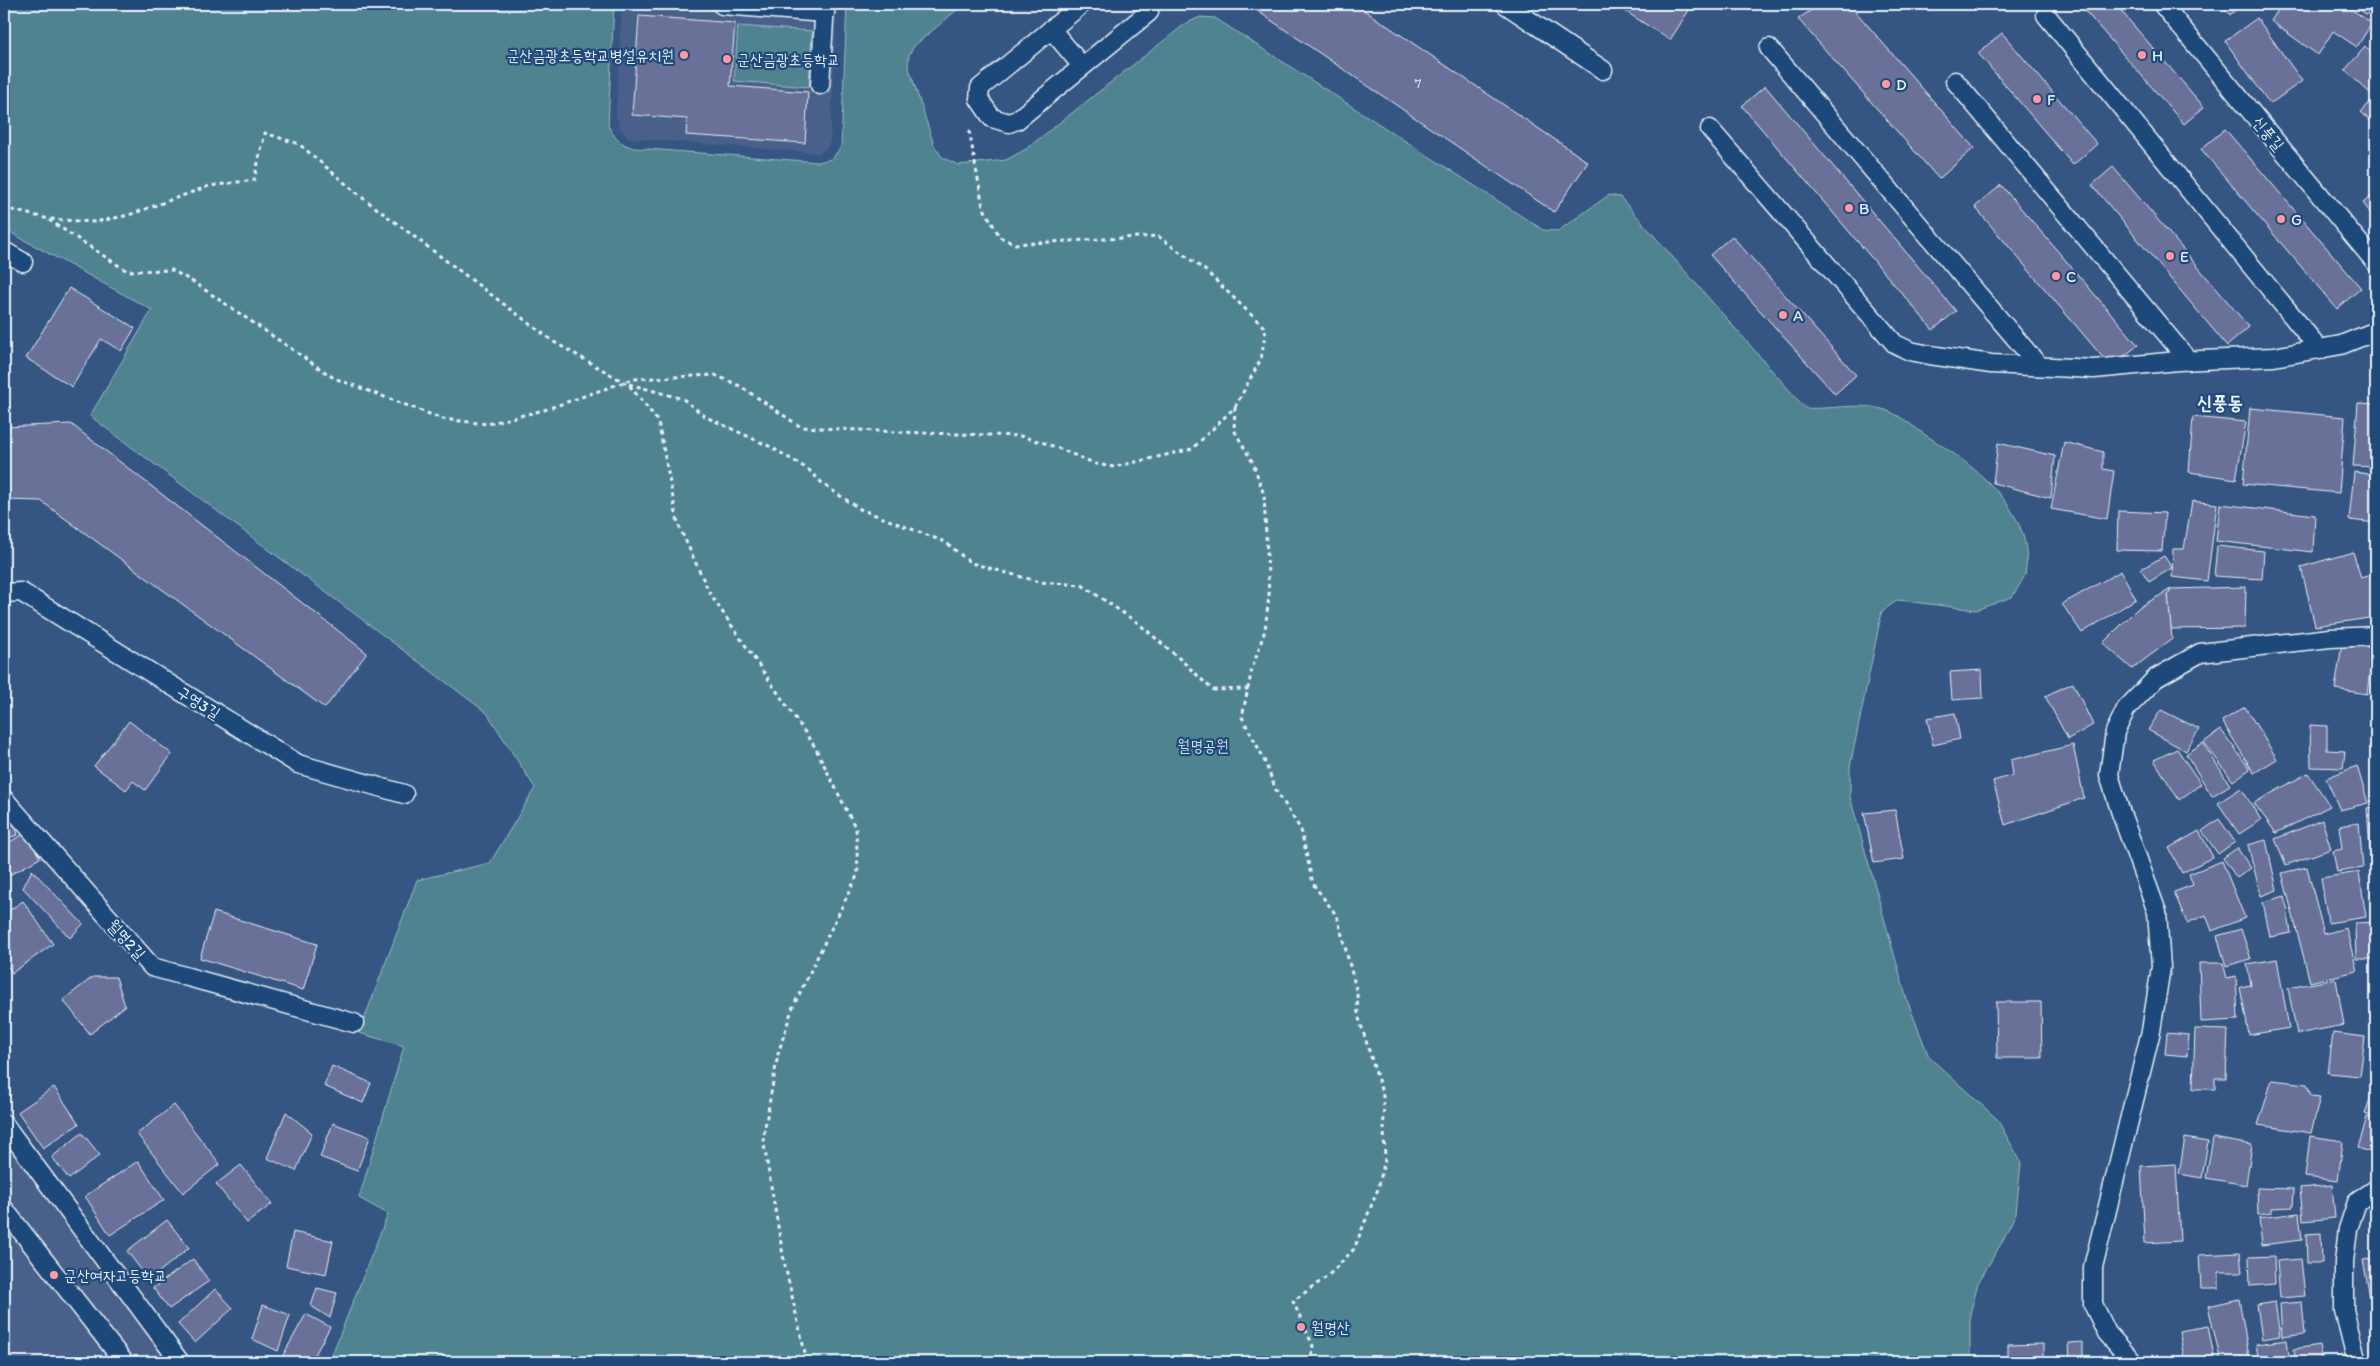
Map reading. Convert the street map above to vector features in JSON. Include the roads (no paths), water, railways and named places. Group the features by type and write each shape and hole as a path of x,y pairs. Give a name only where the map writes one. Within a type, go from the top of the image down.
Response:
{"lane":[{"path":"1082,4 980,88 979,99 992,118 1000,122 1010,123 1017,120 1149,12"},
{"path":"1505,4 1603,70"},
{"name":"신풍길","path":"2162,4 2376,263"},
{"path":"722,5 825,8 820,85"},
{"path":"2046,15 2320,350"},
{"path":"1051,29 1082,66"},
{"path":"1769,48 2039,366"},
{"path":"1955,81 2189,361"},
{"path":"1710,129 1895,344 1910,351 1991,364 2094,369 2189,361 2274,357 2341,345 2376,331"},
{"path":"4,251 23,262"},
{"name":"구영3길","path":"4,593 21,592 298,764 404,794"},
{"path":"2133,1362 2107,1333 2093,1304 2094,1267 2151,1031 2161,967 2157,912 2109,775 2114,732 2126,709 2156,678 2200,652 2330,638 2376,636"},
{"name":"월명2길","path":"4,799 152,966 354,1022"},
{"path":"4,1124 180,1362"},
{"path":"2357,1362 2344,1310 2344,1262 2348,1229 2358,1202 2376,1189"},
{"path":"4,1209 124,1362"}],"place":[{"name":"군산금광초등학교병설유치원","path":"684,55"},
{"name":"H","path":"2142,55"},
{"name":"군산금광초등학교","path":"727,59"},
{"name":"D","path":"1886,84"},
{"name":"F","path":"2037,99"},
{"name":"B","path":"1849,208"},
{"name":"G","path":"2281,219"},
{"name":"E","path":"2170,256"},
{"name":"C","path":"2056,276"},
{"name":"A","path":"1783,315"},
{"name":"군산여자고등학교","path":"54,1275"},
{"name":"월명산","path":"1301,1327"}],"district":[{"name":"신풍동","path":"2220,402"}],"park label":[{"name":"월명공원","path":"1203,745"}]}
